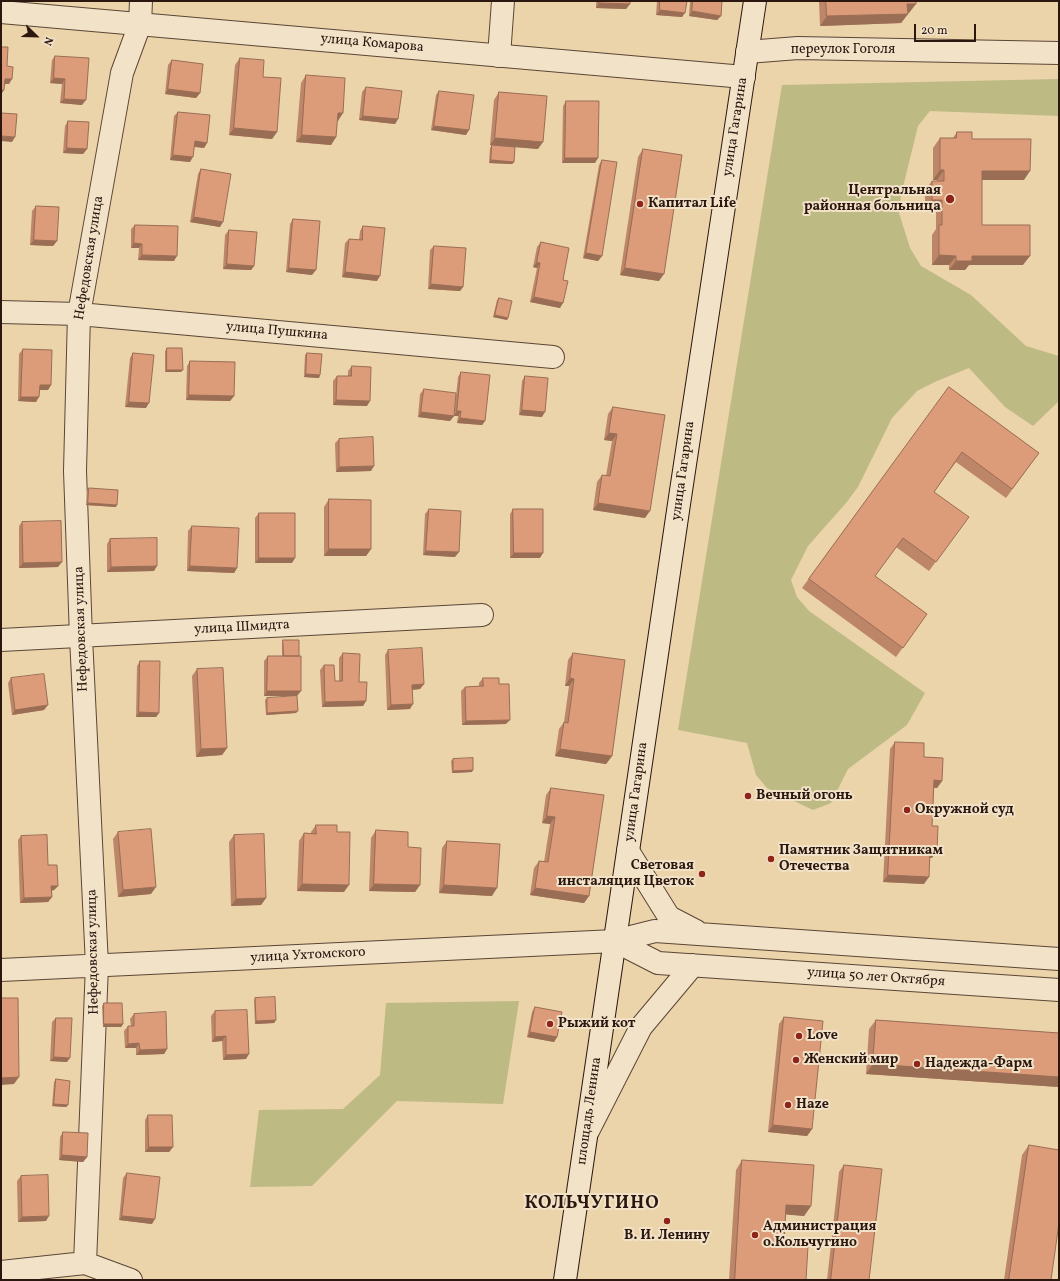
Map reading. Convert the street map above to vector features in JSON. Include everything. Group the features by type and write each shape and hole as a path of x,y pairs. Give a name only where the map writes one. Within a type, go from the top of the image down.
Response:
{"street":[{"name":"Нефедовская улица","path":"85,1263 97,965 81,637 76,471 79,314 122,73 140,24 141,1"},
{"path":"499,56 503,1"},
{"name":"улица Гагарина","path":"615,941 755,1"},
{"name":"улица Комарова","path":"1,12 744,77"},
{"name":"переулок Гоголя","path":"747,52 798,48 1059,53"},
{"name":"улица Пушкина","path":"1,312 79,314 554,357"},
{"name":"улица Шмидта","path":"1,640 482,615"},
{"path":"628,851 669,917 703,935"},
{"path":"615,941 655,932 1059,959"},
{"name":"улица Ухтомского","path":"1,970 615,941"},
{"name":"улица 50 лет Октября","path":"615,941 658,963 1059,990"},
{"name":"площадь Ленина","path":"566,1280 615,941"},
{"path":"587,1134 641,1028 693,965"},
{"path":"1,1272 85,1263 131,1280"}],"shaded area":[{"path":"1059,79 1059,116 930,111 918,126 901,195 899,213 910,248 921,266 971,295 1026,346 1059,356 1059,401 1033,426 1005,407 969,368 917,391 892,418 858,487 808,546 791,580 797,597 809,611 925,693 907,725 848,769 831,803 813,810 767,788 756,775 747,743 678,730 782,85"},
{"path":"519,1001 503,1104 397,1101 312,1186 250,1187 259,1110 343,1109 380,1075 386,1003"}],"building":[{"path":"599,1 630,1 630,4 599,3"},
{"path":"660,1 687,1 685,13 660,10"},
{"path":"693,1 722,1 721,16 692,11"},
{"path":"826,1 916,1 916,4 907,4 908,14 827,16"},
{"path":"1,47 8,47 7,66 13,67 12,79 5,79 4,90 1,90"},
{"path":"55,56 89,58 86,100 64,99 65,79 54,78"},
{"path":"240,58 264,60 263,77 281,78 277,132 234,128"},
{"path":"172,60 203,64 200,93 168,89"},
{"path":"306,75 345,78 343,113 338,113 336,137 302,135"},
{"path":"366,87 402,91 398,119 363,116"},
{"path":"439,91 474,95 469,130 434,126"},
{"path":"499,92 547,96 543,142 495,138"},
{"path":"566,101 599,101 598,158 565,158"},
{"path":"178,112 210,115 207,143 195,141 193,157 173,155"},
{"path":"1,113 17,114 15,137 1,136"},
{"path":"68,121 89,122 87,149 67,148"},
{"name":"Центральная районная больница","path":"957,132 972,132 972,139 1031,139 1030,171 982,171 982,225 1030,225 1030,256 972,256 972,261 956,261 956,256 939,255 939,225 942,225 942,200 932,200 932,181 944,181 944,170 940,170 940,138 956,138"},
{"path":"492,145 515,147 514,162 491,160"},
{"path":"643,149 682,155 664,274 625,268"},
{"path":"602,160 617,162 602,256 586,253"},
{"path":"201,169 231,174 223,222 194,217"},
{"path":"36,206 59,207 57,241 34,240"},
{"path":"293,219 320,221 316,270 289,268"},
{"path":"135,225 178,226 177,256 142,255 142,244 134,243"},
{"path":"363,226 385,228 380,276 345,272 349,239 362,240"},
{"path":"229,230 257,232 254,266 227,264"},
{"path":"541,242 569,248 563,280 568,281 563,303 534,297 540,263 537,262"},
{"path":"434,246 466,248 463,287 431,284"},
{"path":"499,298 512,301 508,318 495,315"},
{"path":"167,348 182,348 183,370 167,370"},
{"path":"23,349 52,350 51,385 40,385 39,397 21,397"},
{"path":"133,353 154,355 149,403 129,402"},
{"path":"307,353 322,354 320,375 306,374"},
{"path":"190,361 235,362 234,396 189,395"},
{"path":"352,366 371,367 370,401 336,400 337,376 351,376"},
{"path":"461,372 490,375 485,421 460,418 461,411 457,411"},
{"path":"525,376 548,378 545,412 522,410"},
{"path":"949,387 1039,453 1012,489 962,452 934,492 969,517 936,562 903,538 875,576 927,614 903,648 809,579"},
{"path":"424,389 456,393 454,416 421,412"},
{"path":"613,407 665,415 650,511 598,503 602,475 610,476 617,434 609,433"},
{"path":"373,437 374,466 339,467 339,439"},
{"path":"89,488 118,490 117,505 88,503"},
{"path":"329,499 371,500 371,549 329,549"},
{"path":"429,509 461,511 459,552 426,551"},
{"path":"513,509 543,509 543,553 514,553"},
{"path":"259,513 295,513 295,558 259,558"},
{"path":"61,521 62,562 23,563 22,522"},
{"path":"192,526 239,528 237,568 190,566"},
{"path":"157,538 157,566 111,567 110,539"},
{"path":"283,640 299,640 299,656 284,656"},
{"path":"422,648 424,684 412,685 413,704 391,705 388,650"},
{"path":"343,653 360,654 359,682 367,682 366,701 325,702 324,665 334,665 335,681 342,681"},
{"path":"573,653 625,660 612,756 560,749 564,722 568,723 574,679 570,678"},
{"path":"268,656 301,656 301,691 267,691"},
{"path":"140,661 160,661 159,713 139,712"},
{"path":"223,668 227,748 201,749 197,669"},
{"path":"44,674 48,705 15,710 11,678"},
{"path":"483,678 499,678 499,684 509,684 510,720 466,721 465,687 483,686"},
{"path":"297,696 298,711 267,713 267,698"},
{"name":"Окружной суд","path":"895,742 924,743 924,757 943,758 942,781 934,780 932,826 938,826 937,851 930,850 929,877 888,875"},
{"path":"473,758 473,770 453,771 453,759"},
{"path":"551,788 604,795 589,896 535,888 539,861 548,862 555,817 547,816"},
{"path":"316,825 337,825 337,832 350,832 349,885 302,884 304,833 316,834"},
{"path":"151,829 156,887 123,890 118,832"},
{"path":"376,830 408,832 408,847 421,848 420,885 374,884"},
{"path":"264,834 266,898 236,899 234,835"},
{"path":"47,835 48,865 57,865 58,886 51,886 52,897 24,898 21,836"},
{"path":"447,841 500,844 497,888 444,885"},
{"path":"275,997 276,1020 256,1021 255,998"},
{"path":"1,998 18,998 19,1077 1,1078"},
{"path":"104,1003 122,1003 123,1024 104,1024"},
{"path":"535,1007 562,1012 557,1037 530,1032"},
{"path":"247,1010 249,1054 226,1055 226,1036 215,1037 215,1011"},
{"path":"166,1012 167,1049 140,1050 139,1043 128,1044 128,1026 134,1026 134,1014"},
{"path":"784,1017 823,1021 812,1129 773,1125"},
{"path":"56,1018 72,1018 70,1058 54,1057"},
{"path":"876,1020 1059,1033 1059,1077 873,1064"},
{"path":"56,1079 70,1081 68,1105 54,1104"},
{"path":"148,1115 172,1115 173,1147 149,1147"},
{"path":"63,1132 88,1133 87,1157 62,1155"},
{"path":"1029,1145 1059,1150 1059,1223 1051,1280 1009,1280"},
{"name":"Администрация о.Кольчугино","path":"742,1160 814,1165 811,1206 786,1205 784,1245 808,1246 806,1280 735,1280"},
{"path":"844,1165 882,1169 869,1280 831,1280"},
{"path":"127,1173 160,1177 155,1219 122,1216"},
{"path":"48,1175 49,1216 22,1217 21,1176"}],"place":[{"name":"Центральная районная больница","path":"950,199"},
{"name":"Капитал Life","path":"640,204"},
{"name":"Вечный огонь","path":"748,796"},
{"name":"Окружной суд","path":"907,810"},
{"name":"Памятник Защитникам Отечества","path":"771,859"},
{"name":"Световая инсталяция Цветок","path":"702,874"},
{"name":"Рыжий кот","path":"550,1024"},
{"name":"Love","path":"799,1036"},
{"name":"Женский мир","path":"796,1060"},
{"name":"Надежда-Фарм","path":"917,1064"},
{"name":"Haze","path":"788,1105"},
{"name":"В. И. Ленину","path":"667,1221"},
{"name":"Администрация о.Кольчугино","path":"755,1235"}],"district":[{"name":"КОЛЬЧУГИНО","path":"592,1205"}]}
